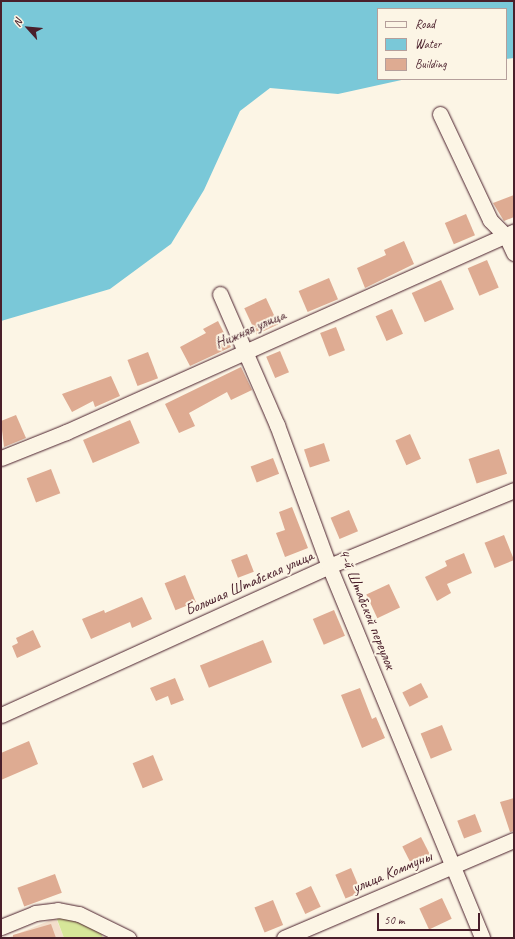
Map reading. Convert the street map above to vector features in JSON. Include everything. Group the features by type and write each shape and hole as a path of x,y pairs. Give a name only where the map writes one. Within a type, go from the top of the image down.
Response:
{"street":[{"path":"440,114 490,220 510,234 514,253"},
{"name":"Нижняя улица","path":"1,458 66,432 245,350 510,234"},
{"name":"4-й Штабской переулок","path":"220,294 277,425 329,566 454,865 482,938"},
{"name":"Большая Штабская улица","path":"1,715 329,566 514,490"},
{"name":"улица Коммуны","path":"284,938 514,840"},
{"path":"1,927 35,913 58,910 79,914 128,938"}],"shaded area":[{"path":"56,918 64,938 7,938"}],"green space":[{"path":"55,914 98,925 103,938 64,938"}],"water":[{"path":"1,1 514,1 514,58 507,59 507,8 377,8 377,80 401,80 338,94 270,88 240,111 204,190 171,244 110,289 1,321"}],"building":[{"path":"514,195 514,217 504,221 493,203"},
{"path":"466,214 475,235 454,244 445,223"},
{"path":"404,241 414,264 365,288 357,268 386,255 384,250"},
{"path":"487,260 499,288 479,296 468,268"},
{"path":"329,278 338,299 308,312 299,291"},
{"path":"441,280 454,309 425,322 412,293"},
{"path":"266,298 278,324 257,334 244,308"},
{"path":"392,309 403,334 387,341 376,316"},
{"path":"218,321 231,347 190,366 180,347 206,333 203,329"},
{"path":"336,327 345,350 329,356 320,333"},
{"path":"280,351 289,372 275,378 266,357"},
{"path":"148,352 158,378 137,386 127,360"},
{"path":"241,367 252,390 231,400 227,392 189,413 195,426 179,433 165,404"},
{"path":"111,376 120,396 95,407 93,401 72,412 62,394"},
{"path":"16,415 26,438 4,447 1,421"},
{"path":"130,420 140,443 93,463 83,440"},
{"path":"410,434 421,459 406,465 395,441"},
{"path":"324,443 330,461 310,468 304,449"},
{"path":"499,449 507,474 477,484 469,459"},
{"path":"273,458 279,474 257,482 251,467"},
{"path":"51,469 60,493 36,503 27,478"},
{"path":"292,507 308,548 285,557 276,533 285,530 279,512"},
{"path":"349,510 358,531 340,539 331,518"},
{"path":"504,535 514,560 495,568 485,543"},
{"path":"464,553 472,573 447,584 451,593 437,601 425,577 447,566 445,561"},
{"path":"247,554 254,572 238,578 231,560"},
{"path":"185,575 196,602 175,610 165,583"},
{"path":"389,584 400,608 377,618 366,595"},
{"path":"142,597 152,619 132,628 130,622 91,639 82,619 104,610 105,613"},
{"path":"334,610 345,636 324,645 313,619"},
{"path":"33,630 41,647 17,658 12,646 18,643 16,638"},
{"path":"263,640 272,662 209,688 200,665"},
{"path":"175,678 184,700 171,705 168,696 156,701 150,688"},
{"path":"421,683 428,697 410,707 402,693"},
{"path":"360,688 372,719 376,717 385,738 362,748 341,695"},
{"path":"442,725 452,750 431,759 421,734"},
{"path":"29,741 38,764 1,780 1,753"},
{"path":"153,755 163,780 143,788 133,763"},
{"path":"514,798 514,831 510,832 500,802"},
{"path":"475,814 482,832 464,839 457,821"},
{"path":"421,837 432,859 414,869 402,847"},
{"path":"351,868 361,892 346,899 335,875"},
{"path":"55,874 62,893 24,906 17,888"},
{"path":"311,886 321,907 305,914 296,893"},
{"path":"442,898 452,919 429,929 419,909"},
{"path":"273,900 283,925 265,933 254,907"},
{"path":"51,924 56,938 13,938 13,935"}]}
